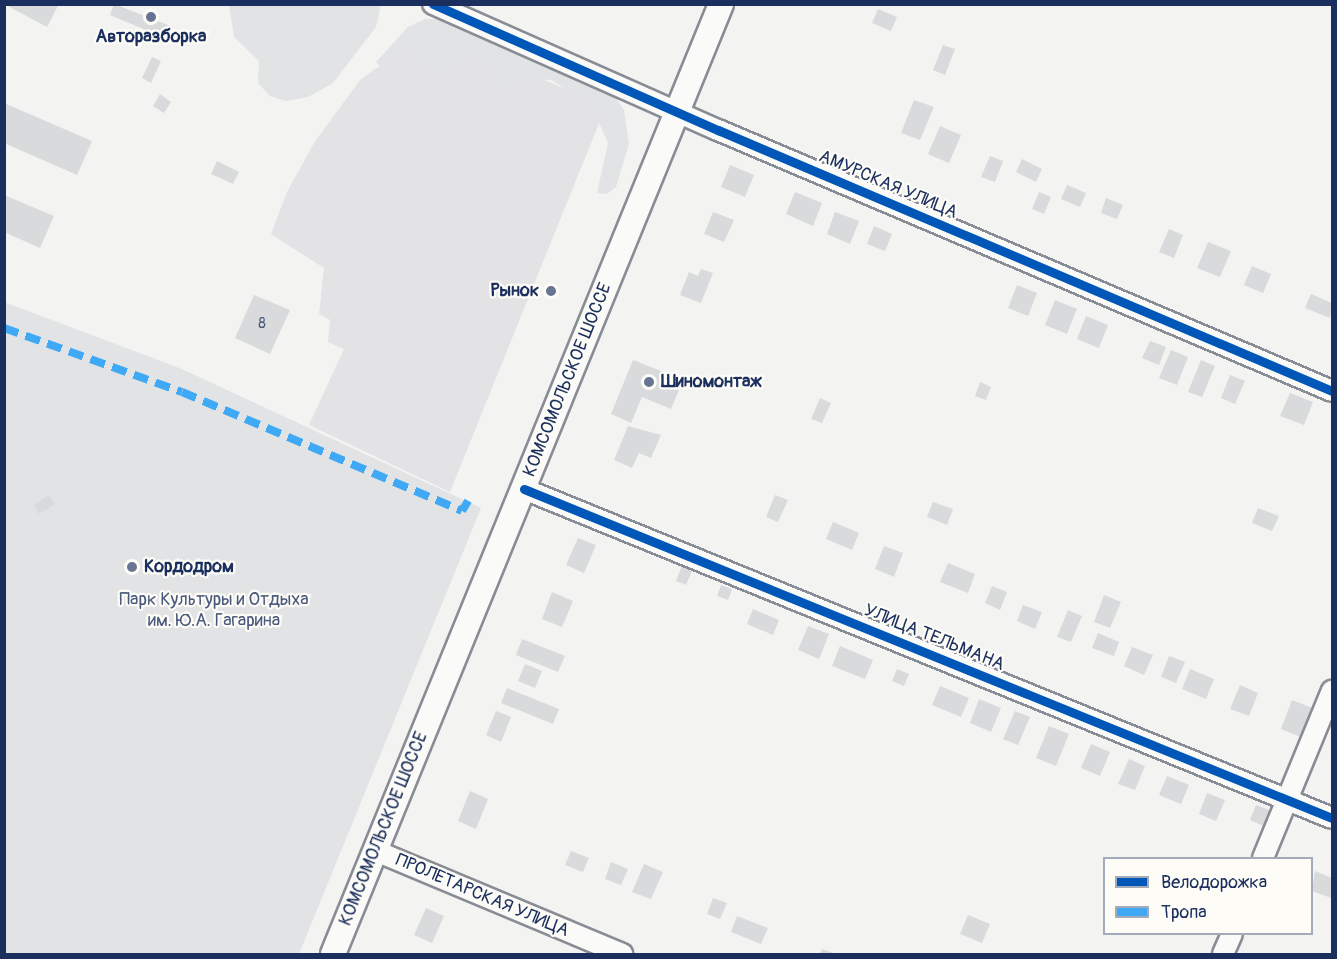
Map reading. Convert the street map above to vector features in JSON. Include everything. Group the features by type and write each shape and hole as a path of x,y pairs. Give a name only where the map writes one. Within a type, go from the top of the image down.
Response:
{"main road":[{"name":"КОМСОМОЛЬСКОЕ ШОССЕ","path":"333,954 721,4"}],"street":[{"name":"АМУРСКАЯ УЛИЦА","path":"433,4 677,111 1332,391"},
{"name":"УЛИЦА ТЕЛЬМАНА","path":"524,489 1332,818"},
{"path":"1263,857 1332,691"},
{"name":"ПРОЛЕТАРСКАЯ УЛИЦА","path":"376,850 622,954"},
{"path":"1223,954 1231,935"}],"shaded area":[{"path":"428,31 606,106 450,492 309,425 344,349 328,342 330,320 319,314 324,268 271,234 287,192 314,143 360,80"}],"green space":[{"path":"229,4 381,5 376,27 333,83 308,97 286,101 270,96 258,83 259,61 234,37"},
{"path":"425,19 439,19 609,88 624,110 629,144 616,187 607,194 597,193 608,143 593,109 552,80 520,78 508,90 490,87 483,71 485,63 466,54 460,68 439,75 417,63 416,50 411,47 381,67 376,62 408,27"},
{"name":"Парк Культуры и Отдыха им. Ю.А. Гагарина","path":"4,302 182,369 481,508 299,954 5,954"}],"building":[{"path":"4,4 59,4 47,27"},
{"path":"114,4 173,27 167,39 110,15"},
{"path":"878,9 897,17 891,31 872,23"},
{"path":"943,45 955,49 945,75 933,70"},
{"path":"152,57 161,61 151,83 142,78"},
{"path":"160,94 171,102 164,113 153,106"},
{"path":"914,100 934,107 920,140 901,133"},
{"path":"4,103 92,141 77,175 4,143"},
{"path":"940,126 961,135 949,163 928,154"},
{"path":"990,156 1003,161 995,182 981,177"},
{"path":"1022,159 1042,169 1036,182 1016,172"},
{"path":"217,161 239,172 233,184 211,174"},
{"path":"730,165 754,175 745,197 721,187"},
{"path":"1067,185 1086,193 1080,207 1061,199"},
{"path":"795,192 822,203 813,226 786,214"},
{"path":"1039,192 1051,197 1044,214 1032,209"},
{"path":"4,195 54,216 40,248 4,232"},
{"path":"1106,198 1123,205 1117,219 1101,213"},
{"path":"713,212 734,220 724,242 704,234"},
{"path":"835,212 859,221 850,244 827,234"},
{"path":"874,226 892,234 885,251 867,244"},
{"path":"1169,229 1183,235 1174,258 1159,252"},
{"path":"1208,242 1231,251 1220,277 1197,268"},
{"path":"1252,266 1271,274 1263,293 1244,285"},
{"path":"701,269 713,273 701,303 680,295 689,272 698,276"},
{"path":"1017,285 1037,293 1028,316 1008,308"},
{"path":"1311,294 1332,303 1330,318 1305,308"},
{"path":"254,295 290,310 270,354 235,338"},
{"path":"1055,300 1077,309 1067,334 1045,325"},
{"path":"1086,316 1108,325 1099,348 1077,339"},
{"path":"1150,341 1166,347 1159,365 1142,358"},
{"path":"1171,350 1188,357 1177,385 1159,378"},
{"name":"Шиномонтаж","path":"633,360 676,377 672,387 679,390 671,409 642,397 631,423 611,414"},
{"path":"1201,360 1215,366 1202,397 1188,392"},
{"path":"1230,375 1245,381 1235,404 1221,398"},
{"path":"980,382 991,387 986,400 975,396"},
{"path":"1290,393 1313,402 1304,425 1280,416"},
{"path":"820,398 831,403 822,423 811,419"},
{"path":"628,426 661,435 651,458 639,453 632,468 614,460"},
{"path":"49,495 55,504 39,514 34,505"},
{"path":"775,495 788,500 778,522 766,517"},
{"path":"933,502 953,509 947,525 927,517"},
{"path":"1258,508 1279,516 1272,531 1252,523"},
{"path":"833,522 859,533 852,550 826,539"},
{"path":"578,538 596,545 584,573 566,565"},
{"path":"884,546 903,553 894,577 875,569"},
{"path":"948,563 975,574 968,593 940,582"},
{"path":"682,566 692,571 686,585 676,581"},
{"path":"721,585 732,589 728,600 717,596"},
{"path":"992,586 1007,592 1000,610 985,603"},
{"path":"552,592 573,601 562,627 542,619"},
{"path":"1104,595 1121,602 1110,628 1094,622"},
{"path":"1023,605 1042,612 1035,629 1017,621"},
{"path":"753,609 779,620 773,635 747,624"},
{"path":"1068,610 1082,616 1071,642 1057,637"},
{"path":"808,626 829,634 819,659 798,650"},
{"path":"1098,633 1119,642 1114,656 1092,648"},
{"path":"522,639 565,656 558,672 516,655"},
{"path":"840,646 873,660 865,679 832,666"},
{"path":"1132,647 1153,655 1144,675 1124,666"},
{"path":"1169,656 1185,662 1176,683 1161,677"},
{"path":"525,664 542,671 535,688 518,681"},
{"path":"897,669 909,674 904,686 892,681"},
{"path":"1190,669 1214,679 1206,699 1182,689"},
{"path":"1240,685 1258,693 1249,716 1230,709"},
{"path":"940,686 969,698 961,717 932,705"},
{"path":"507,688 559,709 553,724 501,703"},
{"path":"979,699 1001,708 991,732 970,723"},
{"path":"1292,700 1315,709 1303,738 1281,729"},
{"path":"496,711 511,717 501,742 486,735"},
{"path":"1015,711 1030,717 1018,745 1003,739"},
{"path":"1049,726 1069,734 1056,766 1036,758"},
{"path":"1091,744 1110,752 1100,776 1081,768"},
{"path":"1129,759 1145,766 1135,790 1118,784"},
{"path":"1167,776 1189,785 1181,804 1159,795"},
{"path":"470,791 488,799 476,829 458,821"},
{"path":"1207,793 1225,800 1216,821 1199,814"},
{"path":"1256,805 1272,811 1266,827 1250,820"},
{"path":"571,851 589,858 583,872 565,865"},
{"path":"611,862 628,869 621,885 605,879"},
{"path":"644,864 663,872 651,899 632,892"},
{"path":"1315,871 1332,878 1331,898 1313,891"},
{"path":"713,898 727,903 720,919 707,914"},
{"path":"426,908 444,916 432,943 414,935"},
{"path":"968,915 990,924 982,943 960,934"},
{"path":"737,916 768,928 761,944 731,932"},
{"path":"822,949 836,954 820,954"}],"marked path":[{"path":"4,328 182,392 462,511 468,501"}],"cycle path":[{"path":"433,4 718,130 1332,391"},
{"path":"524,489 1332,818"}],"place":[{"name":"Авторазборка","path":"151,17"},
{"name":"Рынок","path":"551,291"},
{"name":"Шиномонтаж","path":"649,382"},
{"name":"Кордодром","path":"132,567"}]}
